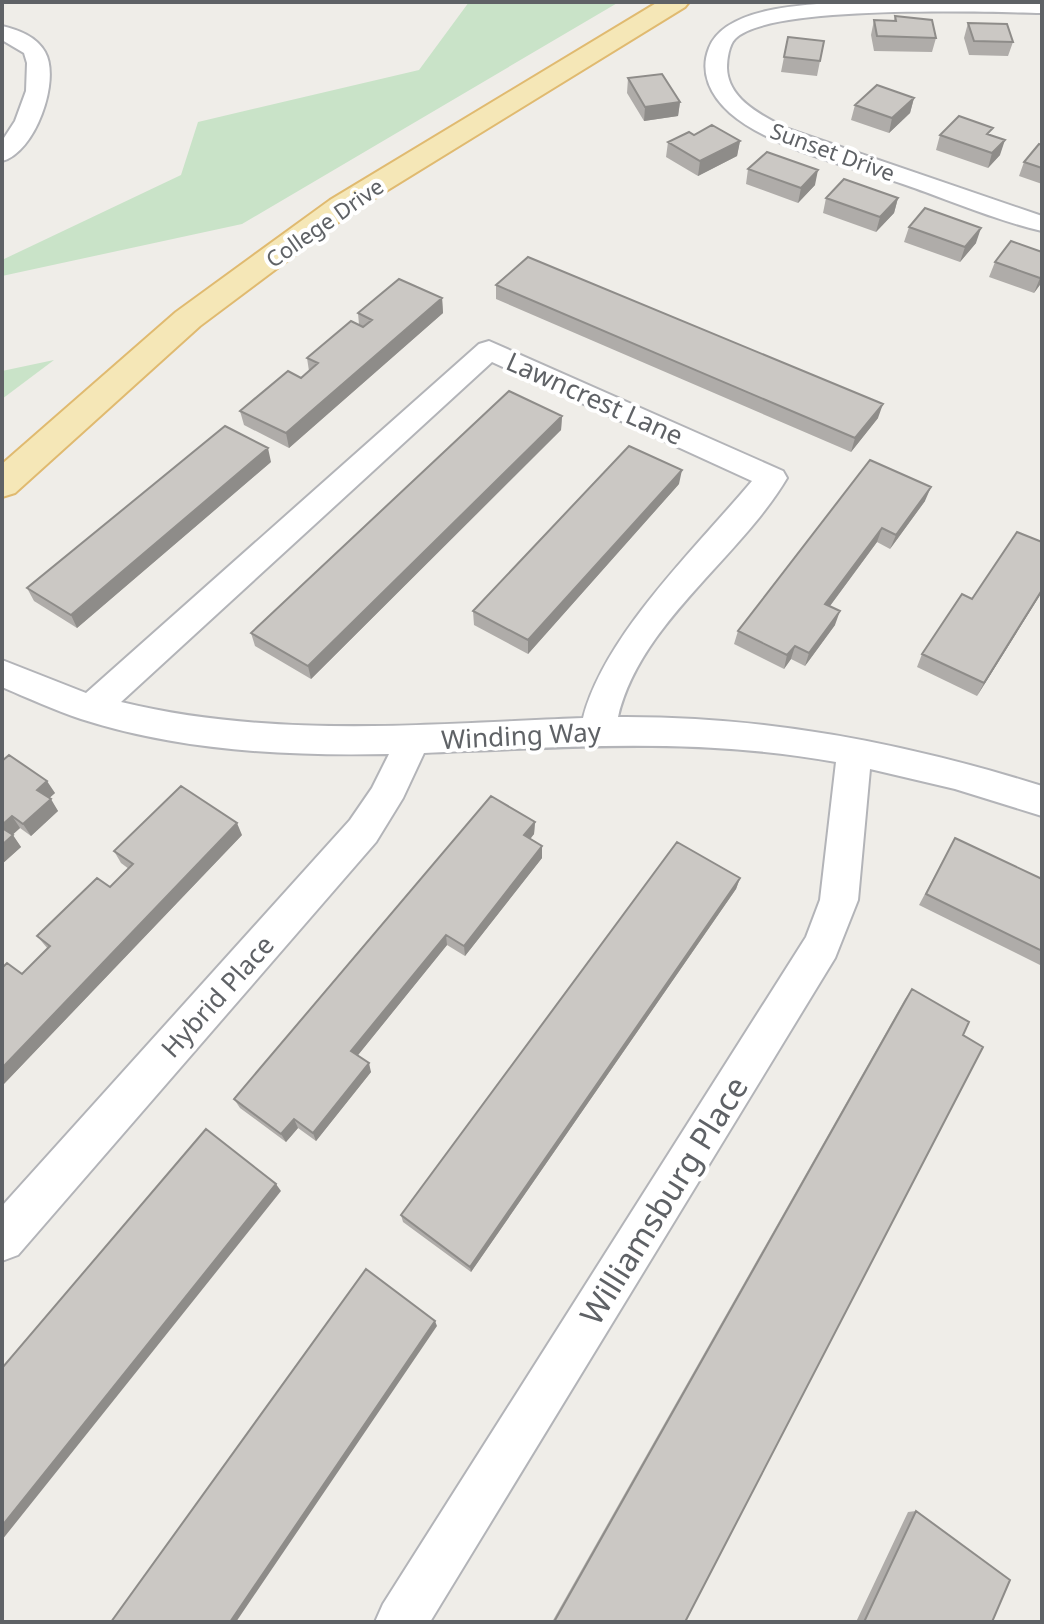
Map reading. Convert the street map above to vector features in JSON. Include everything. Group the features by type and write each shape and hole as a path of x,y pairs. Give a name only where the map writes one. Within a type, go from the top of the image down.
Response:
{"main road":[{"name":"College Drive","path":"2,484 188,319 341,206 632,16 676,2"}],"street":[{"name":"Sunset Drive","path":"1042,7 846,4 775,11 753,18 729,32 716,53 715,75 719,86 742,111 780,134 1042,224"},
{"path":"2,32 25,42 36,53 41,68 27,124 11,148 2,154"},
{"name":"Lawncrest Lane","path":"92,708 489,350 772,478 634,643 607,691 597,731"},
{"name":"Winding Way","path":"6,679 134,721 221,736 309,743 597,731 727,733 854,753 1042,801"},
{"name":"Hybrid Place","path":"2,1239 363,831 389,794 411,741"},
{"name":"Williamsburg Place","path":"401,1622 821,946 839,900 854,753"}],"green space":[{"path":"469,2 619,2 242,224 2,276 2,260 181,175 198,122 419,70"},
{"path":"54,360 2,399 2,371"}],"building":[{"path":"895,16 932,20 936,38 877,36 874,20 896,21"},
{"path":"968,23 1007,24 1013,42 974,41"},
{"path":"788,37 824,41 820,61 784,57"},
{"path":"662,74 680,102 645,107 628,78"},
{"path":"877,85 914,98 892,118 855,105"},
{"path":"959,116 993,128 987,134 1005,140 992,153 940,135"},
{"path":"712,125 740,141 700,161 668,142 689,132 694,135"},
{"path":"1039,144 1042,145 1042,168 1024,162"},
{"path":"767,152 818,170 801,188 748,169"},
{"path":"844,179 898,198 880,217 826,198"},
{"path":"925,208 981,228 965,247 909,227"},
{"path":"1011,241 1042,252 1040,278 995,262"},
{"path":"528,257 883,404 855,438 496,285"},
{"path":"399,279 442,298 286,433 240,411 288,371 301,378 318,363 307,358 351,321 363,327 372,320 358,313"},
{"path":"509,391 562,416 308,666 251,633"},
{"path":"225,426 268,448 71,615 27,588"},
{"path":"629,446 682,470 528,640 473,611"},
{"path":"870,460 931,487 896,535 882,528 825,604 840,611 809,653 795,646 787,655 738,631"},
{"path":"1017,532 1042,542 1042,590 984,683 922,654 962,594 972,599"},
{"path":"9,755 47,781 37,790 51,799 23,824 12,816 2,825 2,761"},
{"path":"181,786 237,823 2,1068 2,968 7,963 22,974 50,946 37,936 97,878 110,887 133,864 114,851"},
{"path":"491,796 535,822 524,835 542,846 464,946 446,935 351,1051 369,1063 313,1133 294,1119 281,1134 234,1099"},
{"path":"2,828 13,835 2,845"},
{"path":"955,838 1042,879 1042,951 926,894"},
{"path":"677,842 740,878 470,1267 401,1215"},
{"path":"912,989 969,1022 963,1035 983,1047 685,1622 554,1622"},
{"path":"206,1129 276,1184 2,1526 2,1368"},
{"path":"366,1269 435,1321 230,1622 111,1622"},
{"path":"916,1511 1010,1580 992,1622 864,1622"}]}
